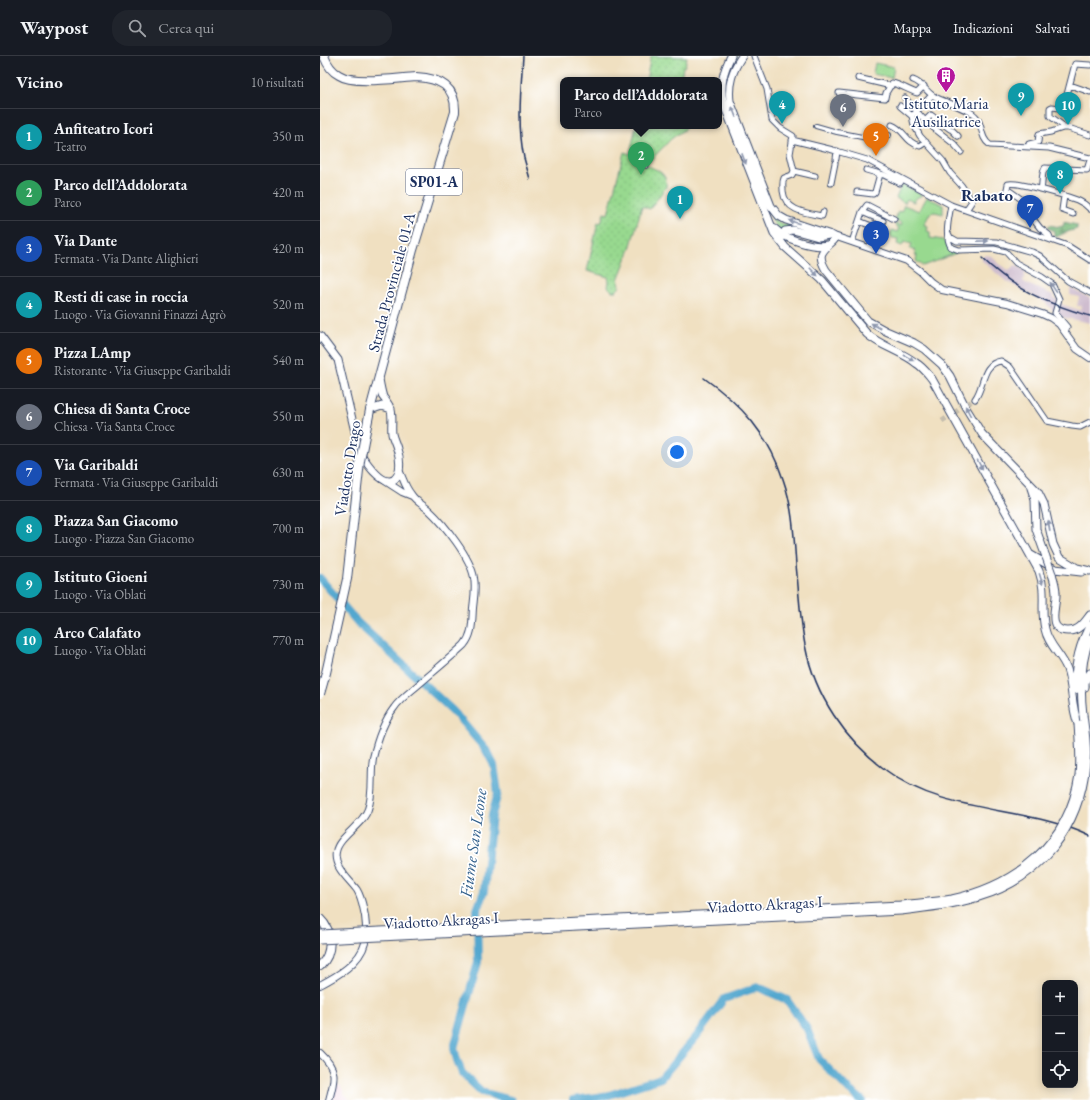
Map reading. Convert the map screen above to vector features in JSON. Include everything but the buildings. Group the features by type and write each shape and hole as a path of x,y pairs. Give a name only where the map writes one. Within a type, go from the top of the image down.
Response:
{"main road":[{"name":"Strada Provinciale 01-A","path":"324,56 333,71 347,79 357,80 416,77 440,82 447,86 455,103 455,112 413,250 370,410"},
{"path":"722,78 731,56"},
{"path":"742,56 736,66 730,82 730,101 771,206 778,216 830,241"},
{"path":"722,96 770,225 822,280 867,334 875,341 907,356 917,363 932,379 1031,555 1043,581 1044,622 1046,632 1050,643 1066,667 1071,684 1073,711 1078,724"},
{"path":"782,239 785,231 790,230 818,236 830,241"},
{"path":"782,239 790,239 817,246 830,241"},
{"path":"830,241 822,253 822,264 826,270 861,314 875,326 924,349 942,365 950,376 966,408 982,434 1038,492 1044,504 1053,544 1059,557 1077,568 1090,571"},
{"path":"320,336 338,360 360,453 367,464 380,477 385,481 392,481 397,477 399,470 398,453 392,435 391,409 384,398 379,378"},
{"path":"373,399 379,397 384,398"},
{"path":"373,399 382,406 391,409"},
{"path":"370,410 382,406"},
{"name":"Viadotto Drago","path":"320,694 347,579 360,461 370,410"},
{"path":"1026,480 1033,492 1035,500 1036,529 1052,574 1056,593 1053,618 1058,628 1064,631 1076,630 1090,615"},
{"path":"1031,555 1055,568 1090,571"},
{"path":"1078,724 1075,687 1076,669 1080,647 1084,635 1090,625"},
{"path":"1083,715 1081,687 1082,670 1090,638"},
{"path":"1083,715 1085,706 1085,682 1090,673"},
{"name":"Viadotto Akragas I","path":"320,940 901,911 940,906 979,897 1010,884 1029,872 1048,854 1066,830 1079,801 1085,777 1086,754 1083,715"},
{"name":"Viadotto Akragas I","path":"320,934 900,905 939,901 964,895 991,886 1015,874 1043,851 1056,833 1070,806 1079,776 1080,747 1078,724"},
{"path":"320,919 328,930 330,938 326,957 320,966"}],"street":[{"path":"754,56 767,89 772,120 792,138 867,160 951,205 1068,246 1090,260"},
{"path":"1063,128 1062,125 1050,116 1050,109 1052,107 1063,107 1075,64 1090,65"},
{"path":"858,78 890,86"},
{"path":"913,80 924,86 932,95 974,115 979,122 984,139 990,145 1049,148 1090,159 1087,170 1045,168 1043,171 1043,183 1041,189"},
{"path":"839,93 885,98 886,92 892,83 899,84 917,94 924,86"},
{"path":"1069,87 1090,92"},
{"path":"914,114 932,95"},
{"path":"906,98 914,114 914,125 920,136 943,161 950,173 961,185 972,201 966,210"},
{"path":"900,106 926,121 954,144 961,152"},
{"path":"926,121 931,115 958,136"},
{"path":"892,125 896,127 909,142 920,146 926,142"},
{"path":"816,126 872,139 876,138 877,133 889,135"},
{"path":"1025,147 1028,144 1038,142 1039,134 1063,128 1090,135"},
{"path":"792,138 790,154 794,171"},
{"path":"831,183 837,151"},
{"path":"866,170 880,174 900,183 902,180"},
{"path":"794,171 815,176"},
{"path":"794,171 792,175 784,178 783,181 783,193 787,203 797,211 822,216 823,212"},
{"path":"857,192 873,194 875,192 880,174"},
{"path":"1051,240 1030,215 1024,201 1008,190 1008,184 1011,183 1041,189 1064,196 1077,200 1090,209"},
{"path":"1064,196 1062,210 1073,214"},
{"path":"852,242 862,212 867,205 894,219"},
{"path":"951,205 948,232 949,244 953,249 988,249 1003,251 1006,252 1016,263 1049,281 1059,299 1055,313 1068,327 1065,332"},
{"path":"862,212 883,222 869,248"},
{"path":"859,221 879,230"},
{"path":"948,232 950,237 957,241 997,242 1032,252 1040,256 1068,281 1090,293"},
{"path":"830,241 841,238 907,261 942,290 1007,303 1042,314 1055,321 1078,349 1090,358"},
{"path":"975,399 979,393 983,378 989,367 1001,361 1010,367 1046,421 1080,427 1090,422"},
{"path":"320,985 341,973 363,948 366,941 366,923 363,902 337,863 336,850 339,844 364,817 368,809 370,801 372,767 376,748 387,718 394,707 464,645 471,635 474,578 468,561 446,529 429,510 412,496 404,484 399,470"},
{"path":"385,481 402,492 412,496"},
{"path":"320,1053 330,1063 334,1073 334,1081 329,1100"}],"shaded area":[{"path":"985,255 992,256 1009,271 1015,265 1026,271 1023,281 1053,295 1060,304 1080,310 1081,306 1077,306 1079,297 1070,295 1070,288 1090,298 1090,323 1061,317 1057,311 1052,310 1046,303 1002,278 980,259"},
{"path":"340,1085 345,1095 351,1100 332,1100 336,1086"}],"green space":[{"path":"651,56 687,57 681,77 647,77"},
{"path":"735,56 738,56 729,71 726,87 728,99 772,217 780,223 816,232 782,232 774,224 725,100 724,88 726,77 729,66"},
{"path":"875,63 894,67 892,78 873,74"},
{"path":"635,129 685,129 671,139 646,165 658,170 663,175 666,182 666,187 650,209 642,206 630,249 618,280 620,283 619,287 616,291 612,291 608,287 608,277 587,271 598,222 601,223 604,213 608,214 624,152 630,154"},
{"path":"902,184 922,195 915,199 914,202 907,199 905,203 896,198"},
{"path":"927,197 943,205 943,214 935,212 930,213 924,225 928,226 927,231 930,232 930,238 943,240 951,249 959,252 923,266 916,261 916,251 910,249 912,244 904,242 902,246 897,244 898,239 890,236 892,230 897,232 899,228 895,226 896,223 901,226 902,223 895,220 898,211 901,212 904,205 919,211"},
{"path":"1064,222 1077,225 1077,229 1054,238 1054,231 1048,228 1049,225 1060,227 1064,225"}],"waterway":[{"name":"Fiume San Leone","path":"320,578 358,623 453,711 486,750 494,765 498,793 492,815 484,891 477,910 478,962 454,1048 462,1073 482,1092 511,1100"},
{"name":"Fiume San Leone","path":"573,1100 606,1096 661,1078 696,1037 724,999 758,987 787,1000 807,1029 819,1059 849,1090 862,1100"}],"tunnel":[{"path":"942,421 975,399"}],"railway":[{"path":"523,56 520,107 521,133 524,158 530,179"},
{"path":"982,258 994,269 1019,287 1045,301 1090,316"},
{"path":"704,378 718,388 742,410 761,434 777,463 783,479 791,511 805,645 816,682 834,716 845,731 872,759 887,771 910,785 934,795 960,803 1039,819 1065,826 1090,836"}],"place":[{"name":"Istituto Maria Ausiliatrice","path":"946,93"},
{"name":"Istituto Gioeni","path":"1021,116"},
{"name":"Resti di case in roccia","path":"782,124"},
{"name":"Arco Calafato","path":"1068,125"},
{"name":"Chiesa di Santa Croce","path":"843,127"},
{"name":"Pizza LAmp","path":"876,156"},
{"name":"Parco dell’Addolorata","path":"641,175"},
{"name":"Piazza San Giacomo","path":"1060,194"},
{"name":"Anfiteatro Icori","path":"680,219"},
{"name":"Via Garibaldi","path":"1030,228"},
{"name":"Via Dante","path":"876,254"}],"district":[{"name":"Rabato","path":"987,195"}]}
